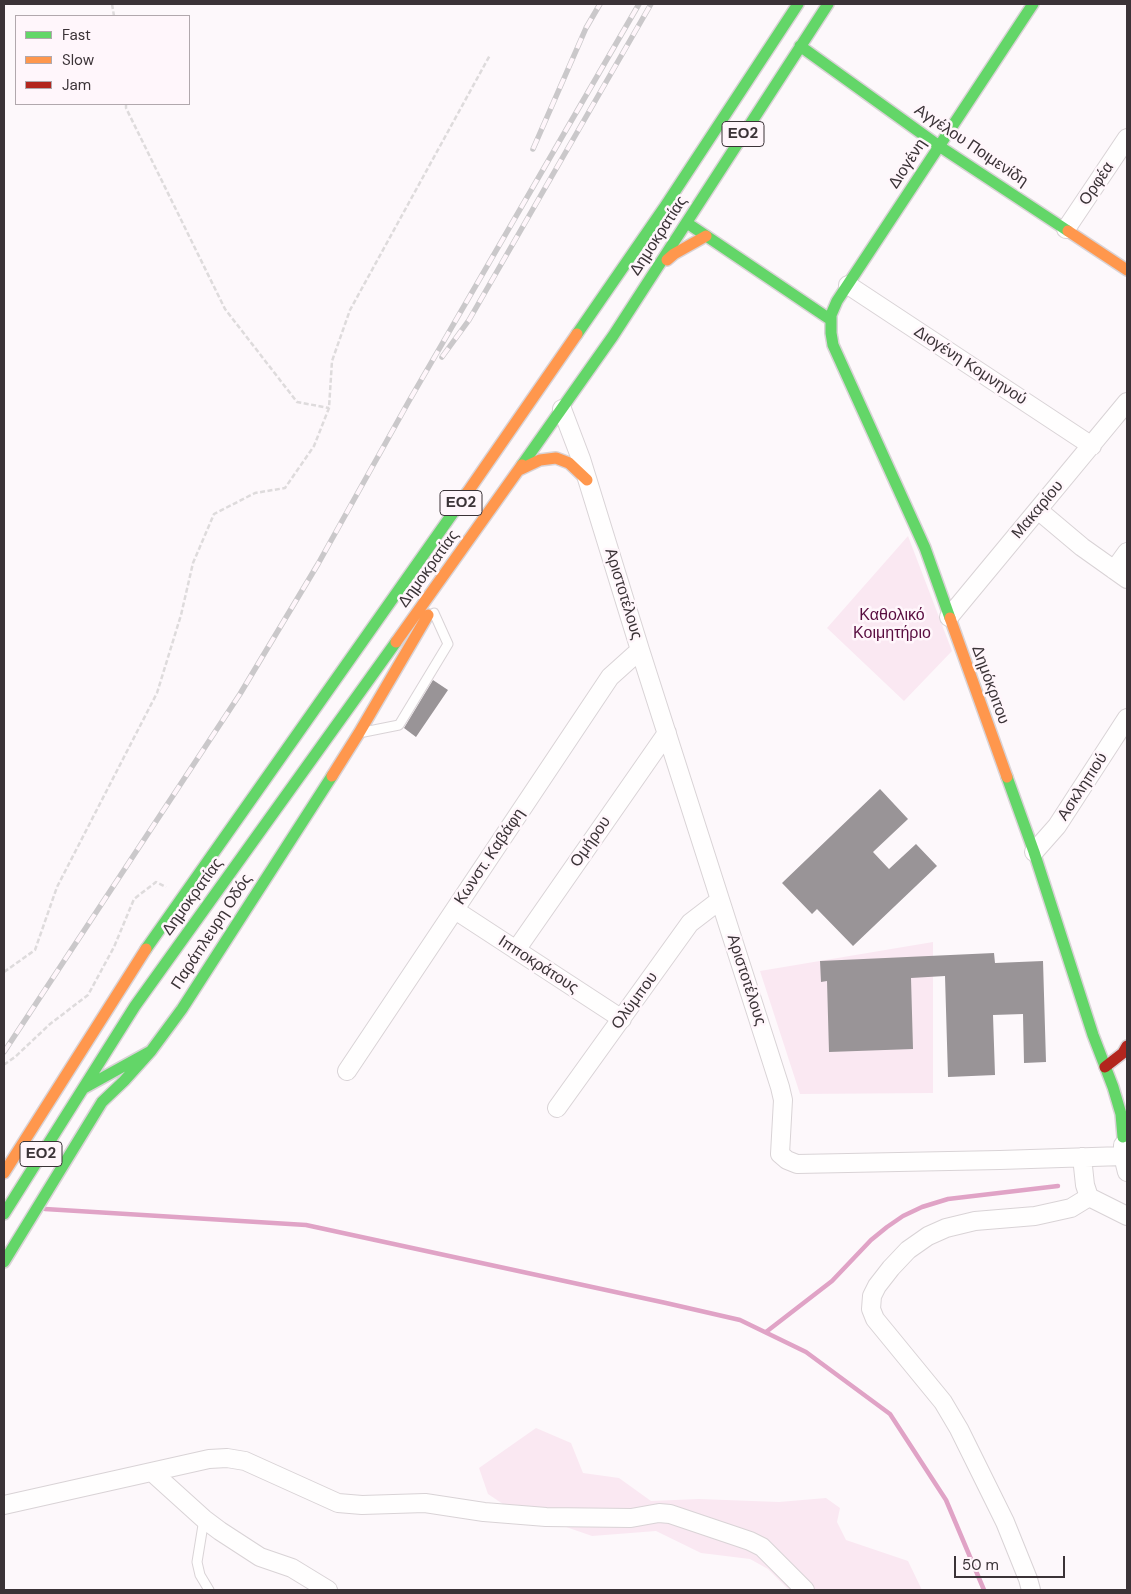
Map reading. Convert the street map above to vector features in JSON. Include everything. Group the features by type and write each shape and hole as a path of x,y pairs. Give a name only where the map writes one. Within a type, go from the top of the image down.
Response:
{"main road":[{"name":"Δημοκρατίας","path":"79,1092 150,984 462,550 613,336 658,267 675,215 798,4"},
{"name":"Δημοκρατίας","path":"4,1173 134,965 439,533 800,46 828,4"},
{"name":"Διογένη","path":"831,320 835,306 1033,4"},
{"name":"Αγγέλου Ποιμενίδη","path":"800,46 939,146 1127,270"},
{"path":"675,215 831,320"},
{"path":"658,267 674,254 706,236"},
{"name":"Δημόκριτου","path":"831,320 834,345 918,531 1034,852 1105,1067 1124,1114 1123,1137"},
{"path":"519,470 540,460 556,458 569,464 587,480"},
{"name":"Παράπλευρη Οδός","path":"4,1262 102,1102 151,1051 182,1009 359,733 432,609 462,550"},
{"path":"1105,1067 1123,1053 1127,1046"},
{"path":"79,1092 151,1051"},
{"name":"ΕΟ2","path":"4,1214 79,1092"}],"street":[{"name":"Ορφέα","path":"1066,229 1127,138"},
{"name":"Διογένη Κομνηνού","path":"848,286 1092,446"},
{"name":"Μακαρίου","path":"949,617 1127,402"},
{"name":"Αριστοτέλους","path":"562,410 581,459 780,1088 783,1100 780,1154 787,1160 797,1164 1082,1157 1125,1164"},
{"path":"1038,510 1082,547 1121,574 1127,552"},
{"name":"Κωνστ. Καβάφη","path":"347,1071 610,677 640,650"},
{"name":"Ασκληπιού","path":"1034,852 1057,826 1127,718"},
{"name":"Ομήρου","path":"516,950 667,733"},
{"name":"Ολύμπου","path":"557,1108 690,923 720,900"},
{"name":"Ιπποκράτους","path":"454,910 622,1019"},
{"path":"1123,1137 1125,1164"},
{"path":"1082,1157 1085,1186 1089,1197 1127,1216"},
{"path":"1031,1590 1005,1522 959,1429 944,1402 875,1319 871,1309 872,1296 891,1268 908,1250 928,1236 946,1228 975,1221 1035,1216 1070,1208 1089,1197"},
{"path":"4,1505 209,1459 227,1458 244,1461 338,1503 362,1505 424,1503 484,1512 546,1517 631,1518 658,1513 670,1514 750,1541 762,1547 805,1590"},
{"path":"152,1472 204,1519 260,1557 292,1568 328,1590"}],"lane":[{"path":"359,733 399,725 448,644 432,609"},
{"path":"204,1519 197,1562 200,1575 209,1590"}],"path":[{"path":"4,972 35,950 57,887 157,693 181,615 193,564 214,514 255,493 285,488 314,446 329,408 332,361 350,310 490,55"},
{"path":"126,105 225,309 297,402 329,408"},
{"path":"4,1063 15,1058 50,1024 88,995 114,947 134,899 156,882 182,897"}],"green space":[{"name":"Καθολικό Κοιμητήριο","path":"908,536 952,651 904,701 827,628"},
{"path":"933,942 933,1093 800,1094 760,971"},
{"path":"536,1428 571,1443 583,1473 619,1478 651,1501 699,1499 779,1502 826,1498 840,1508 837,1522 846,1540 908,1561 922,1590 789,1590 768,1569 750,1559 701,1553 656,1531 592,1536 506,1506 488,1494 479,1468"}],"building":[{"path":"433,680 448,690 416,737 404,728"},
{"path":"880,789 908,819 873,852 889,869 916,844 937,866 853,946 817,909 812,914 782,883"},
{"path":"994,953 995,963 1043,961 1046,1062 1024,1063 1023,1014 993,1015 995,1075 948,1077 945,976 911,978 913,1049 829,1052 827,981 821,982 820,961"}],"waterway":[{"path":"766,1332 832,1281 871,1240 903,1216 922,1207 948,1199 1058,1186"},
{"path":"45,1209 306,1225 740,1320 806,1352 890,1414 946,1500 984,1590"}],"railway":[{"path":"533,149 586,28 600,4"},
{"path":"4,1052 240,694 318,564 409,401 639,4"},
{"path":"442,357 469,320 651,4"}],"traffic: fast":[{"path":"577,334 664,208 798,4"},
{"path":"522,465 613,336 828,4"},
{"path":"950,618 925,548 833,345 831,315 837,301 1033,4"},
{"path":"800,46 939,146 1068,231"},
{"path":"690,225 831,320"},
{"path":"146,949 467,493"},
{"path":"4,1214 135,1006 396,642"},
{"path":"4,1262 102,1102 151,1051 182,1009 332,776"},
{"path":"1007,777 1034,852 1093,1035 1113,1087 1121,1114 1123,1137"},
{"path":"84,1088 151,1051"}],"traffic: slow":[{"path":"1068,231 1127,270"},
{"path":"667,260 706,236"},
{"path":"467,493 577,334"},
{"path":"519,470 540,460 556,458 569,463 587,480"},
{"path":"396,642 522,465"},
{"path":"332,776 428,615"},
{"path":"950,618 1007,777"},
{"path":"4,1173 146,949"}],"traffic: jam":[{"path":"1105,1067 1123,1053 1127,1046"}]}
